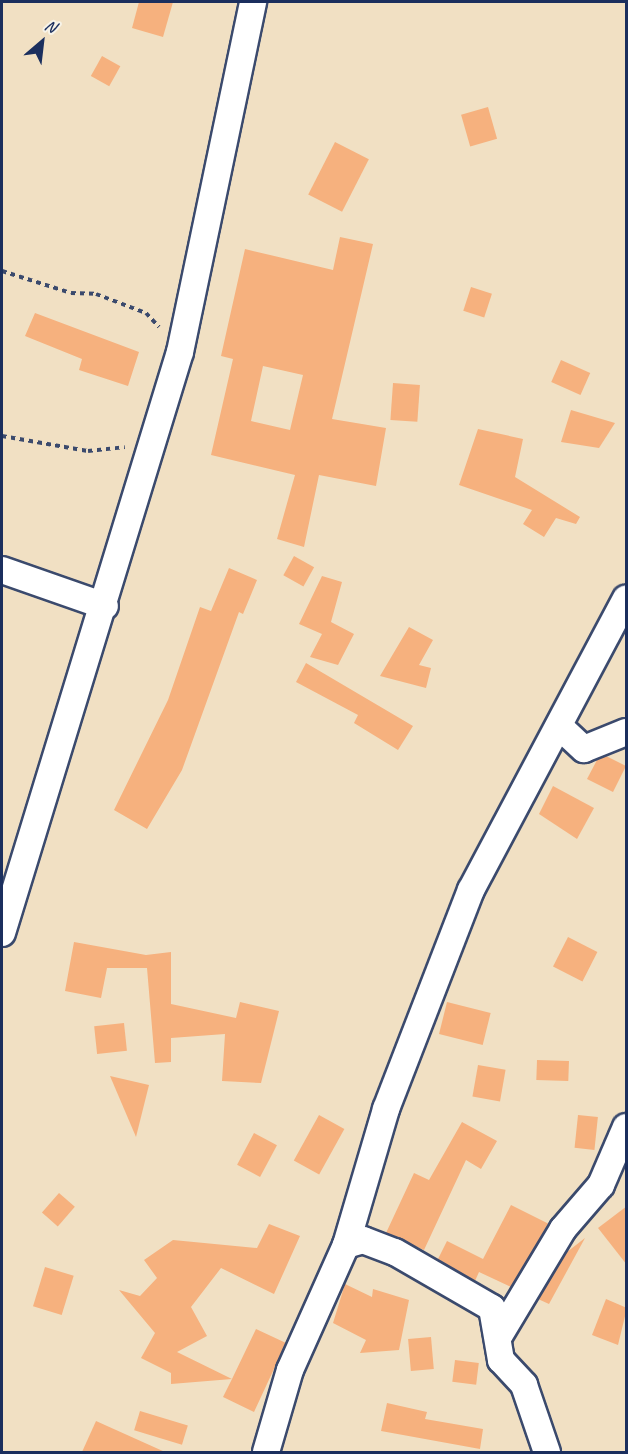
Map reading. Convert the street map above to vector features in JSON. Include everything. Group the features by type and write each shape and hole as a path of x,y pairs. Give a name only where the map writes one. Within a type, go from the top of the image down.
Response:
{"street":[{"path":"2,933 155,444 180,352 253,2"},
{"path":"2,570 105,606"},
{"path":"266,1452 290,1370 346,1245 386,1109 471,890 627,599"},
{"path":"559,726 584,749 627,732"},
{"path":"499,1336 563,1229 601,1185 627,1127"},
{"path":"346,1245 363,1240 395,1252 492,1308 499,1336 501,1360 524,1385 548,1452"}],"path":[{"path":"2,271 146,313 180,352"},
{"path":"2,436 88,451 155,444"}],"building":[{"path":"139,2 173,2 163,37 132,28"},
{"path":"102,56 120,66 109,86 91,76"},
{"path":"488,107 497,139 470,146 461,115"},
{"path":"335,142 369,159 342,212 308,195"},
{"path":"340,237 373,244 332,419 386,428 376,486 319,475 304,547 277,539 295,475 211,455 233,359 221,356 245,249 333,270","holes":["263,366 303,375 290,430 251,421"]},
{"path":"471,287 492,294 484,318 463,311"},
{"path":"35,313 139,352 128,386 79,370 82,359 25,336"},
{"path":"561,360 590,373 580,395 551,382"},
{"path":"393,383 420,385 417,422 390,420"},
{"path":"571,410 615,423 599,448 561,442"},
{"path":"478,429 523,439 515,477 580,517 576,524 556,518 544,537 523,524 532,510 459,485"},
{"path":"294,556 314,567 303,586 283,575"},
{"path":"229,568 257,580 243,614 239,612 182,770 147,829 114,810 168,700 200,607 211,611"},
{"path":"322,576 342,582 331,622 354,634 338,665 310,657 322,634 299,624"},
{"path":"409,627 433,640 419,665 431,668 426,688 380,676"},
{"path":"306,663 413,726 398,750 354,723 358,715 296,682"},
{"path":"606,756 626,766 613,792 587,779 597,760"},
{"path":"553,786 594,808 577,839 539,814"},
{"path":"568,937 597,952 582,981 553,966"},
{"path":"74,942 146,955 171,952 171,1004 236,1018 240,1002 279,1011 261,1083 222,1081 225,1034 171,1038 171,1062 155,1063 147,968 107,968 101,998 65,991"},
{"path":"447,1002 491,1013 483,1045 439,1034"},
{"path":"124,1023 127,1051 97,1054 94,1026"},
{"path":"537,1060 569,1061 568,1081 536,1080"},
{"path":"478,1065 506,1070 500,1101 472,1097"},
{"path":"110,1076 149,1085 136,1137"},
{"path":"319,1115 344,1129 319,1175 294,1160"},
{"path":"578,1115 598,1117 594,1150 575,1148"},
{"path":"462,1122 497,1141 481,1169 466,1160 424,1250 386,1233 414,1173 429,1180"},
{"path":"254,1133 277,1145 260,1177 237,1165"},
{"path":"59,1193 75,1207 58,1226 42,1213"},
{"path":"511,1205 549,1224 511,1287 479,1272 475,1281 438,1259 447,1241 483,1259"},
{"path":"627,1206 627,1265 598,1228"},
{"path":"269,1224 300,1236 274,1294 221,1268 191,1307 207,1336 177,1352 232,1379 171,1384 171,1373 141,1358 155,1333 119,1290 140,1296 157,1278 144,1260 173,1240 257,1248"},
{"path":"585,1238 549,1304 538,1299 567,1252"},
{"path":"45,1267 74,1276 62,1315 33,1306"},
{"path":"345,1284 372,1297 373,1289 409,1300 399,1350 360,1353 366,1340 333,1323"},
{"path":"606,1299 627,1308 618,1345 592,1335"},
{"path":"256,1329 286,1343 254,1412 223,1397"},
{"path":"431,1337 434,1369 411,1371 408,1339"},
{"path":"455,1360 479,1363 476,1385 452,1382"},
{"path":"387,1403 427,1412 425,1419 483,1429 480,1449 381,1431"},
{"path":"140,1411 188,1426 182,1445 134,1430"},
{"path":"96,1421 165,1452 82,1452"}]}
